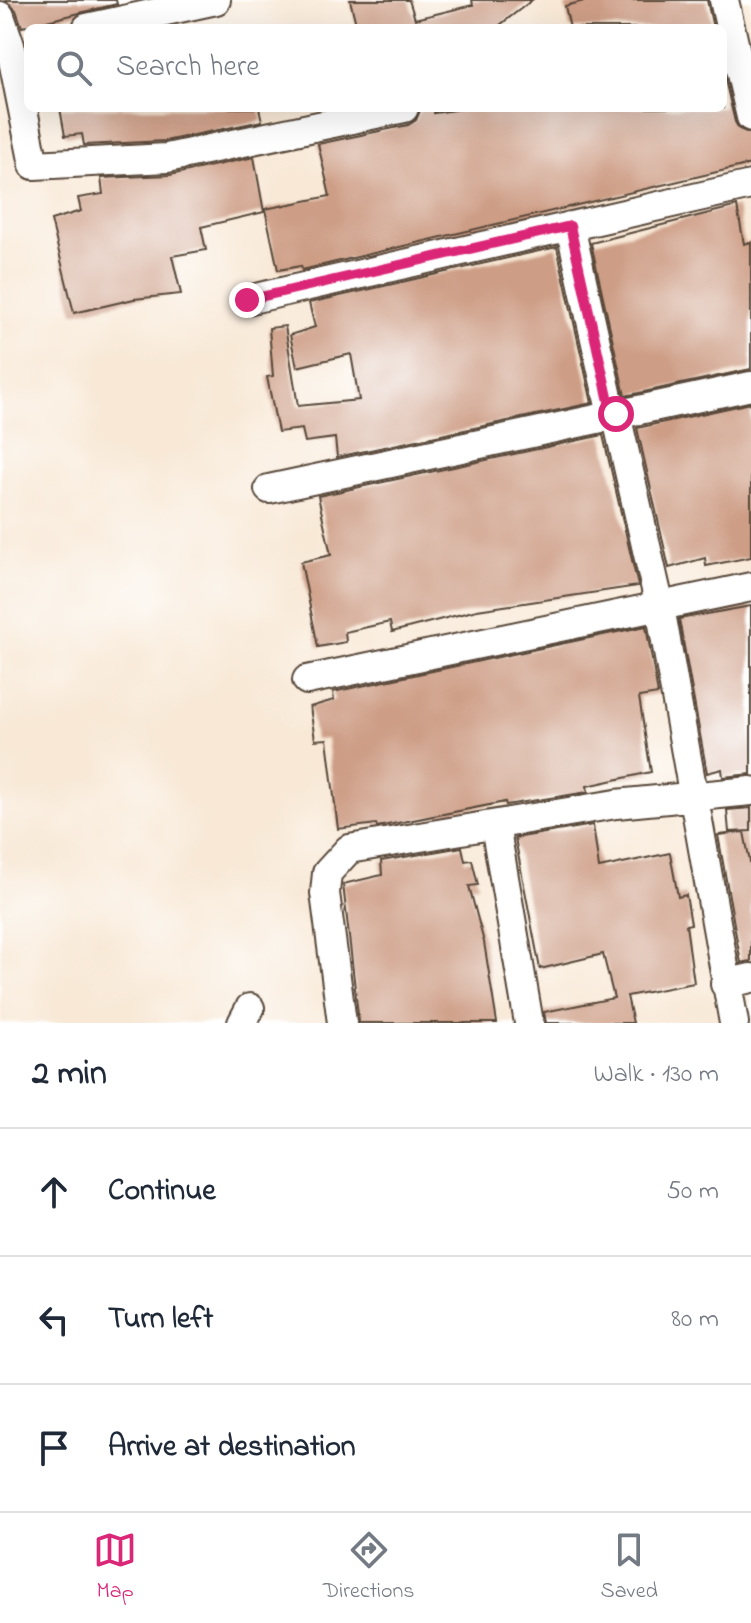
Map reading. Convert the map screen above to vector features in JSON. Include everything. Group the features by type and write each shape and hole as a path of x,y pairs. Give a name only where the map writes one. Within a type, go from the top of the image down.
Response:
{"street":[{"path":"105,24 216,0"},
{"path":"724,0 735,36 751,117"},
{"path":"0,16 19,43 24,84"},
{"path":"27,112 34,165 167,158 385,112"},
{"path":"247,300 751,185"},
{"path":"570,226 660,607 694,798 738,981 734,1023"},
{"path":"269,489 751,386"},
{"path":"307,680 751,587"},
{"path":"342,1023 325,893 327,873 332,863 349,849 616,804 751,791"},
{"path":"495,825 529,1023"}],"building":[{"path":"5,0 116,0 117,4 24,24 22,27 16,10"},
{"path":"350,0 409,0 415,19 473,5 472,0 532,0 501,24 356,24"},
{"path":"588,0 707,0 712,24 569,24 565,6"},
{"path":"727,88 735,122 739,129 751,134 751,164 302,270 301,266 278,270 265,209 330,196 318,144 408,125 416,120 419,112 727,112"},
{"path":"61,112 260,112 262,121 165,141 84,145 82,134 65,136"},
{"path":"254,157 264,212 201,227 206,250 172,256 181,294 134,299 74,313 51,220 81,211 78,198 103,194 101,178 170,175"},
{"path":"737,206 744,244 751,242 751,369 625,396 591,243"},
{"path":"557,247 592,403 337,457 335,438 305,442 302,429 278,432 267,377 273,376 269,328 285,326 298,406 359,400 351,354 297,367 290,335 315,327 309,303"},
{"path":"751,403 751,557 706,566 705,558 669,568 637,428"},
{"path":"603,435 638,586 477,610 392,632 390,622 345,632 346,642 318,647 301,562 331,555 318,496"},
{"path":"751,606 751,774 723,777 722,769 707,773 679,619"},
{"path":"646,626 658,694 639,697 651,772 587,786 588,792 506,805 505,802 377,827 376,824 338,829 327,739 315,740 310,707 334,700 333,692"},
{"path":"751,808 751,831 729,832 727,810"},
{"path":"593,825 599,868 670,853 678,897 686,895 691,924 686,925 694,983 627,996 633,1023 546,1023 544,1012 614,998 603,954 540,969 515,838"},
{"path":"744,832 751,867 751,961 741,963 718,835"},
{"path":"462,847 465,861 472,860 478,885 469,886 484,942 497,1023 359,1023 343,884 382,875 381,861"}],"route":[{"path":"247,300 570,226 612,415 616,414"}]}
